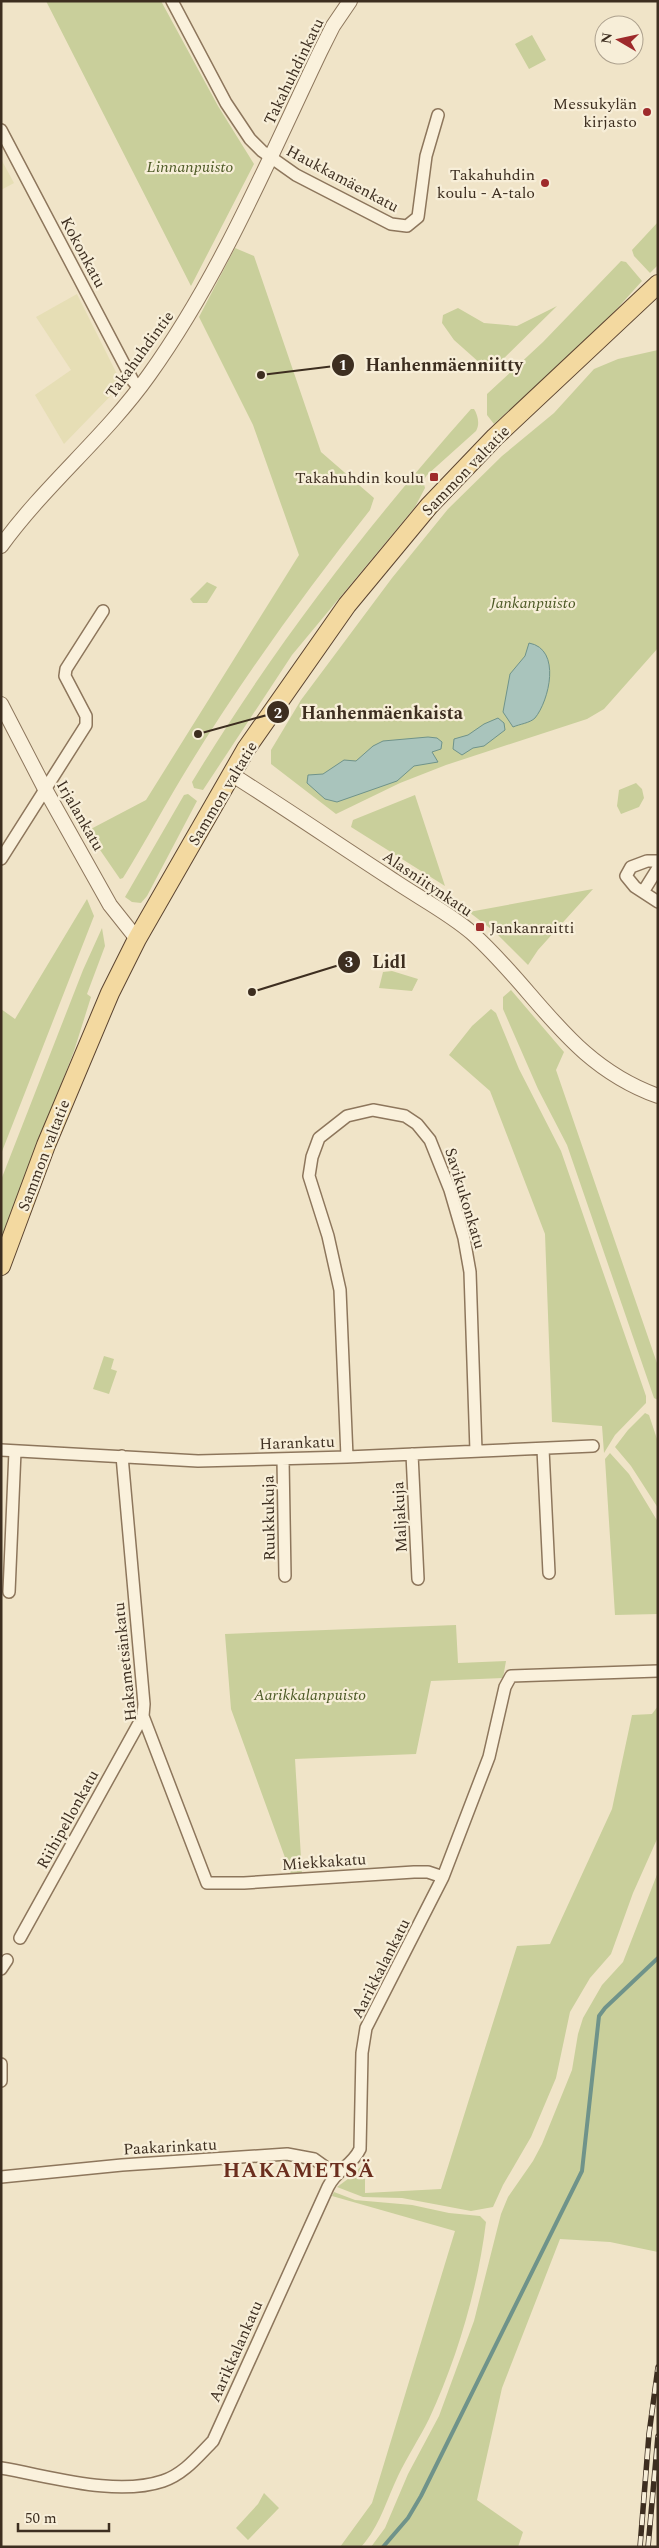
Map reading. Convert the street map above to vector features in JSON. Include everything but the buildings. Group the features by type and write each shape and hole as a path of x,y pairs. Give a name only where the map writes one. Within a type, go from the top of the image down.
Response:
{"main road":[{"name":"Sammon valtatie","path":"1,1266 46,1145 98,1018 137,939 231,774 332,624 429,506 495,437 658,284"}],"street":[{"name":"Haukkamäenkatu","path":"172,1 226,103 250,138 269,158 296,175 396,226 407,226 415,221 420,212 426,156 438,115"},
{"name":"Takahuhdinkatu","path":"269,158 333,26 350,1"},
{"name":"Kokonkatu","path":"1,130 139,388"},
{"name":"Takahuhdintie","path":"1,546 23,517 139,388 161,357 201,291 269,158"},
{"path":"1,859 86,725 86,716 66,676 66,670 103,611"},
{"name":"Irjalankatu","path":"1,704 45,789 110,905 137,939"},
{"name":"Alasniitynkatu","path":"231,774 470,932 516,978 567,1038 582,1052 629,1084 658,1096"},
{"path":"658,861 641,863 627,871 626,876 629,882 658,902"},
{"path":"643,892 658,868"},
{"name":"Savikukonkatu","path":"347,1457 340,1290 328,1236 309,1176 313,1154 324,1133 347,1116 373,1110 405,1116 417,1124 430,1140 450,1190 464,1238 470,1272 476,1451"},
{"name":"Harankatu","path":"1,1450 198,1461 347,1457 593,1446"},
{"path":"542,1449 549,1573"},
{"path":"9,1592 15,1451"},
{"name":"Maljakuja","path":"412,1454 418,1579"},
{"name":"Hakametsänkatu","path":"122,1456 144,1704 143,1716 207,1883"},
{"name":"Ruukkukuja","path":"283,1459 286,1576"},
{"name":"Aarikkalankatu","path":"1,2468 104,2486 133,2488 164,2481 190,2465 213,2440 335,2174 355,2159 360,2149 362,2053 366,2028 431,1905 443,1877 489,1758 505,1687 511,1676 658,1671"},
{"name":"Riihipellonkatu","path":"20,1938 143,1716"},
{"name":"Miekkakatu","path":"207,1883 244,1883 414,1872 428,1872 443,1877"},
{"path":"1,2064 1,2081"},
{"name":"Paakarinkatu","path":"1,2177 122,2165 287,2154 314,2159 335,2174"}],"shaded area":[{"path":"1,159 14,183 1,190"},
{"path":"77,294 122,384 64,444 35,395 71,370 36,317"}],"green space":[{"name":"Linnanpuisto","path":"46,1 161,1 218,106 254,164 191,286"},
{"path":"532,35 546,60 529,69 515,44"},
{"path":"658,222 658,265 650,273 634,256 632,250"},
{"path":"235,248 254,256 321,452 374,498 370,510 299,602 232,698 181,778 123,878 120,879 87,831 146,800 299,555 253,425 199,317"},
{"path":"621,261 626,262 642,281 605,322 494,424 487,415 487,394 543,342"},
{"path":"557,306 490,372 454,340 442,323 443,315 458,308 484,323 517,326"},
{"name":"Jankanpuisto","path":"658,350 658,648 604,709 587,719 446,765 400,783 336,814 271,764 271,750 301,700 392,578 448,509 502,456 554,413 594,369 618,359"},
{"path":"471,409 474,409 477,417 478,426 476,431 427,475 423,481 425,488 415,507 292,655 203,790 194,788 192,782 223,732 288,636 358,543"},
{"path":"207,582 217,587 207,603 193,603 190,599"},
{"path":"636,783 642,789 644,798 639,807 621,814 617,806 619,790"},
{"path":"188,794 197,801 147,896 141,903 132,902 125,897 184,795"},
{"path":"415,795 445,886 351,827 353,820"},
{"path":"593,889 538,950 528,965 495,932 469,912"},
{"path":"87,899 94,916 1,1154 1,1009 15,1019"},
{"path":"102,928 105,946 87,994 91,997 74,1051 1,1240 1,1180 83,970"},
{"path":"392,971 418,979 412,991 379,988 383,972"},
{"path":"511,990 564,1052 556,1070 658,1366 658,1400 654,1398 567,1145 538,1089 503,1009 503,997"},
{"path":"491,1009 496,1013 519,1069 561,1151 646,1396 646,1403 615,1435 604,1453 602,1426 552,1422 545,1234 490,1091 449,1055 472,1026"},
{"path":"104,1356 114,1359 111,1369 117,1371 109,1394 93,1389"},
{"path":"645,1413 649,1415 658,1442 658,1508 631,1466 615,1447"},
{"path":"610,1453 629,1474 658,1522 658,1614 615,1615 605,1459"},
{"name":"Aarikkalanpuisto","path":"456,1625 458,1663 506,1661 503,1678 431,1681 416,1754 295,1759 302,1874 291,1874 231,1709 225,1634"},
{"path":"658,1706 658,1837 633,1893 611,1954 590,1978 570,2012 556,2078 531,2137 503,2185 493,2207 471,2211 402,2198 363,2197 337,2187 352,2176 365,2162 365,2193 441,2189 517,1946 550,1944 612,1809 632,1715 652,1714"},
{"path":"658,1872 658,2252 610,2242 560,2239 502,2388 477,2500 523,2532 518,2547 371,2547 385,2528 408,2474 439,2416 474,2321 501,2214 508,2197 533,2161 542,2144 572,2070 578,2034 583,2018 602,1985 623,1962"},
{"path":"334,2192 355,2200 412,2205 449,2213 480,2216 486,2222 472,2298 449,2372 429,2419 394,2485 378,2522 361,2547 340,2547 372,2503 455,2231 332,2196"},
{"path":"264,2493 279,2508 248,2540 236,2528 258,2504"}],"water":[{"path":"529,643 539,647 546,655 550,676 548,688 545,700 535,718 513,727 503,712 510,674 525,656"},
{"path":"498,718 504,723 505,730 484,746 473,748 462,755 453,749 454,739 468,735 484,724"},
{"path":"437,738 442,742 441,749 432,752 438,762 414,766 397,781 337,802 325,799 307,783 308,775 323,774 344,760 356,761 373,746 383,741"}],"waterway":[{"path":"383,2547 408,2518 421,2496 582,2171 599,2016 658,1958"}],"railway":[{"path":"640,2547 649,2434 658,2367"},
{"path":"648,2547 658,2436"}],"place":[{"name":"Messukylän kirjasto","path":"647,112"},
{"name":"Takahuhdin koulu - A-talo","path":"545,183"},
{"name":"Hanhenmäenniitty","path":"261,375"},
{"name":"Takahuhdin koulu","path":"434,477"},
{"name":"Hanhenmäenkaista","path":"198,734"},
{"name":"Jankanraitti","path":"480,927"},
{"name":"Lidl","path":"252,992"}],"district":[{"name":"HAKAMETSÄ","path":"299,2170"}]}
